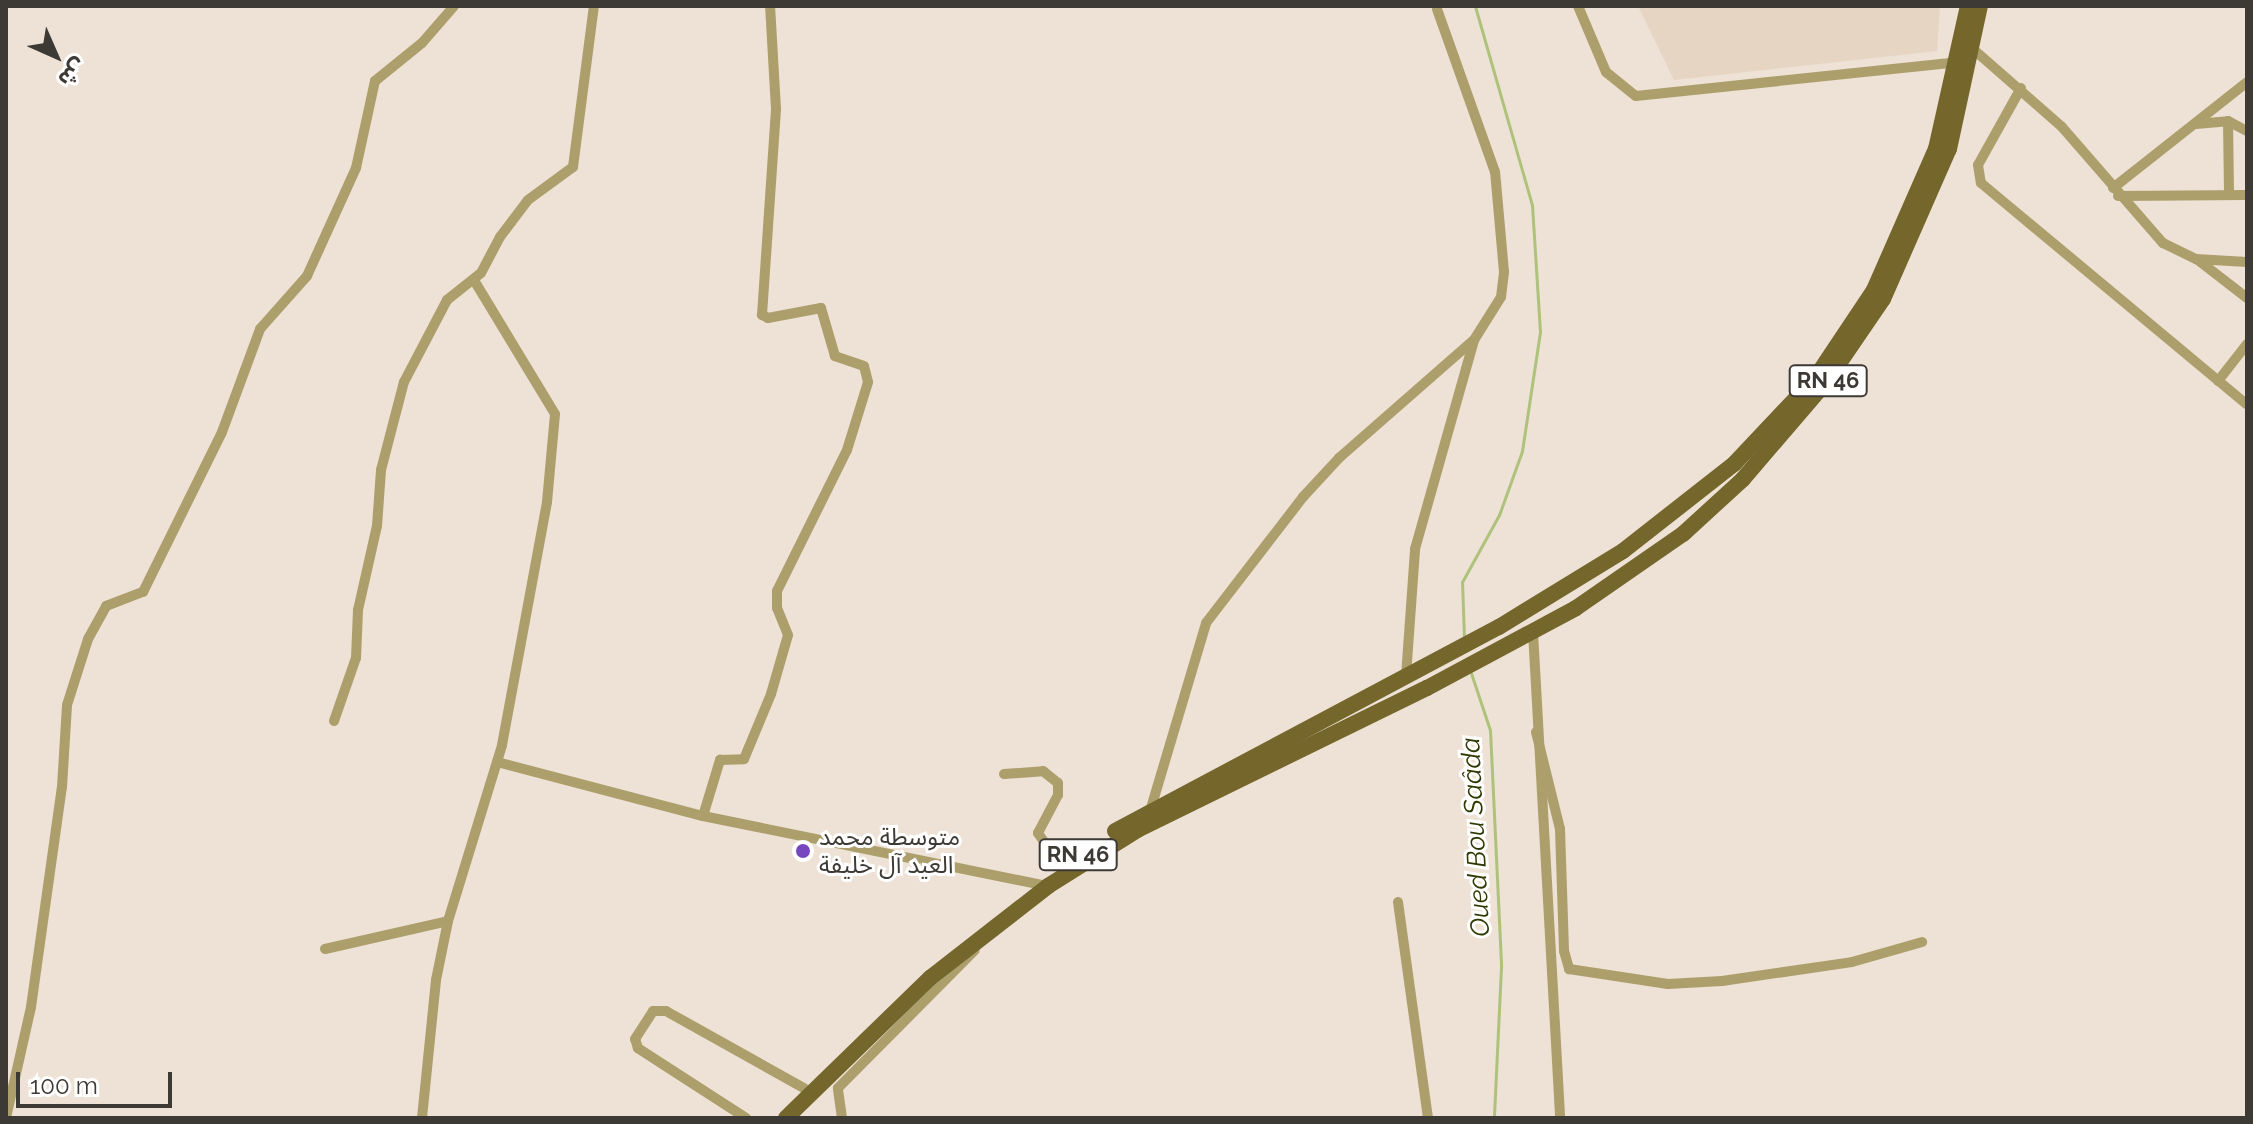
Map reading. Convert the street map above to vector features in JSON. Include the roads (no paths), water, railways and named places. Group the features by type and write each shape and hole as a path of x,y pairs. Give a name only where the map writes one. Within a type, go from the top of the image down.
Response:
{"main road":[{"name":"RN 46","path":"786,1118 1060,866 1151,808 1499,627 1674,514 1734,464 1816,377 1874,290 1904,230 1936,149 1968,6"},
{"name":"RN 46","path":"774,1118 970,932 1041,884 1139,829 1427,688 1533,632 1683,534 1743,479 1827,381 1883,299 1917,230 1949,149 1980,6"}],"street":[{"path":"6,1118 31,1007 62,787 67,705 88,639 106,606 139,596 146,587 222,432 260,329 307,276 356,168 375,81 422,43 454,6"},
{"path":"334,721 356,658 358,610 377,526 381,470 414,354 447,300 474,280 528,200 573,167 594,6"},
{"path":"703,816 717,765 722,758 744,759 771,694 788,635 777,608 777,591 847,450 868,382 864,366 835,356 821,308 766,318 762,315 776,109 770,6"},
{"path":"1578,6 1606,72 1636,96 1957,62"},
{"path":"1406,676 1415,549 1474,340 1501,297 1504,272 1497,192 1437,9"},
{"path":"1973,49 2021,88 2163,243 2196,259 2247,298"},
{"path":"2116,192 2247,82"},
{"path":"2021,88 1978,165 1981,183 2247,405"},
{"path":"2195,124 2228,121 2247,131"},
{"path":"2228,121 2229,195"},
{"path":"2116,192 2247,195"},
{"path":"2196,259 2247,262"},
{"path":"422,1118 436,980 448,921 497,762 547,502 555,414 474,280"},
{"path":"1151,808 1206,623 1279,524 1339,458 1474,340"},
{"path":"2218,381 2247,344"},
{"path":"1533,632 1536,732 1560,1118"},
{"path":"1536,732 1552,781 1560,829 1564,951 1569,969 1668,984 1722,981 1852,962 1922,942"},
{"path":"497,762 703,816 1041,884"},
{"path":"1004,774 1043,771 1058,783 1058,795 1038,828 1040,840 1060,866"},
{"path":"1398,902 1428,1118"},
{"path":"325,949 448,921"},
{"path":"842,1118 838,1088 961,967 993,925"},
{"path":"746,1118 638,1048 636,1037 653,1011 666,1011 804,1088"}],"waterway":[{"name":"Oued Bou Saâda","path":"1464,638 1462,582 1499,515 1522,451 1540,332 1532,205 1475,6"},
{"name":"Oued Bou Saâda","path":"1471,673 1490,730 1501,967 1494,1118"}],"place":[{"name":"متوسطة محمد العيد آل خليفة","path":"803,851"}]}
